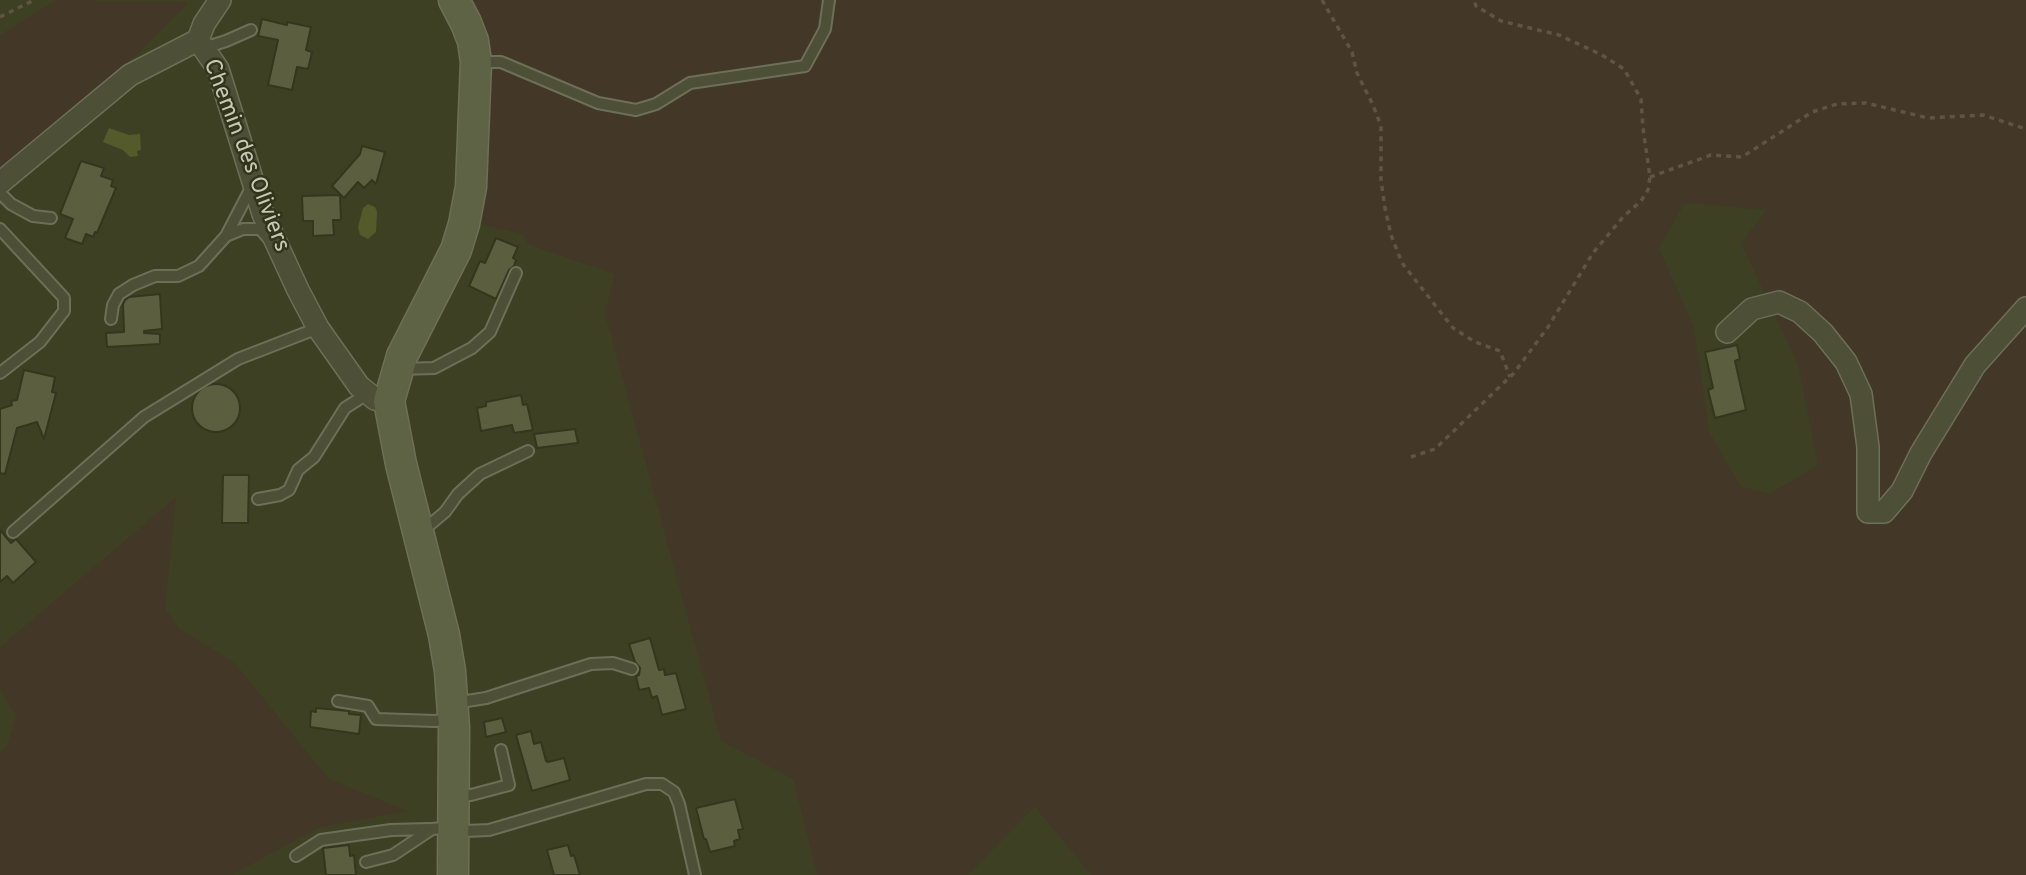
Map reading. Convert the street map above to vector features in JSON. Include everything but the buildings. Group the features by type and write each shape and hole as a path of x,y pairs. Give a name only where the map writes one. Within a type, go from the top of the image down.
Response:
{"street":[{"path":"0,183 130,75 201,44 204,24 220,0"},
{"path":"453,875 443,828 454,796 452,711 444,635 394,433 378,398 397,369 456,250 464,224 471,187 476,62 472,41 454,0"},
{"name":"Chemin des Oliviers","path":"201,44 218,69 263,214 278,248 318,328 378,398"},
{"path":"1727,332 1752,309 1779,302 1800,312 1824,333 1846,362 1861,394 1868,447 1868,512 1884,512 1902,491 1921,453 1975,365 2026,308"}],"lane":[{"path":"476,62 501,62 598,103 636,110 656,104 690,83 805,66 825,29 829,0"},
{"path":"201,44 226,41 251,30"},
{"path":"111,319 113,305 119,293 155,276 178,276 200,266 226,236 253,183"},
{"path":"0,193 11,204 33,216 51,218"},
{"path":"0,229 64,298 64,311 40,342 0,373"},
{"path":"226,236 243,229 260,229 278,248"},
{"path":"397,369 434,368 472,348 490,332 516,273"},
{"path":"13,532 145,417 238,359 318,328"},
{"path":"258,499 280,495 289,489 298,470 314,457 345,408 378,398"},
{"path":"419,534 445,512 458,494 480,474 528,451"},
{"path":"338,701 368,706 376,719 435,721 452,711 486,698 591,664 612,663 632,669"},
{"path":"454,796 471,795 509,785 501,750"},
{"path":"296,856 321,840 391,830 489,830 646,784 662,784 674,792 679,804 695,875"},
{"path":"366,862 393,855 443,828"}],"path":[{"path":"0,17 34,0"},
{"path":"1322,0 1352,52 1357,73 1381,126 1380,168 1385,208 1391,235 1402,263 1453,328 1475,342 1500,351 1510,377"},
{"path":"1411,457 1434,449 1510,377 1548,327 1594,253 1623,217 1641,201 1648,190 1650,177 1641,99 1624,69 1602,55 1559,35 1501,21 1476,6 1474,0"},
{"path":"1650,177 1711,155 1742,157 1812,112 1837,104 1866,103 1928,118 1983,115 2026,129"}],"shaded area":[{"path":"56,0 189,2 141,51 0,172 0,35"},
{"path":"463,0 2026,0 2026,875 1091,875 1035,807 968,875 817,875 793,779 721,741 605,314 614,274 529,245 522,234 479,224","holes":["1685,203 1766,210 1741,243 1798,365 1818,465 1769,494 1741,486 1710,433 1693,324 1659,248"]},
{"path":"109,128 129,135 140,134 141,150 137,151 138,156 130,157 123,150 103,142"},
{"path":"368,204 375,207 377,212 376,232 368,239 360,235 358,227 363,208"},
{"path":"176,497 165,608 179,628 234,662 328,778 407,811 318,828 232,875 0,875 0,752 7,747 16,716 0,690 0,647"}]}
